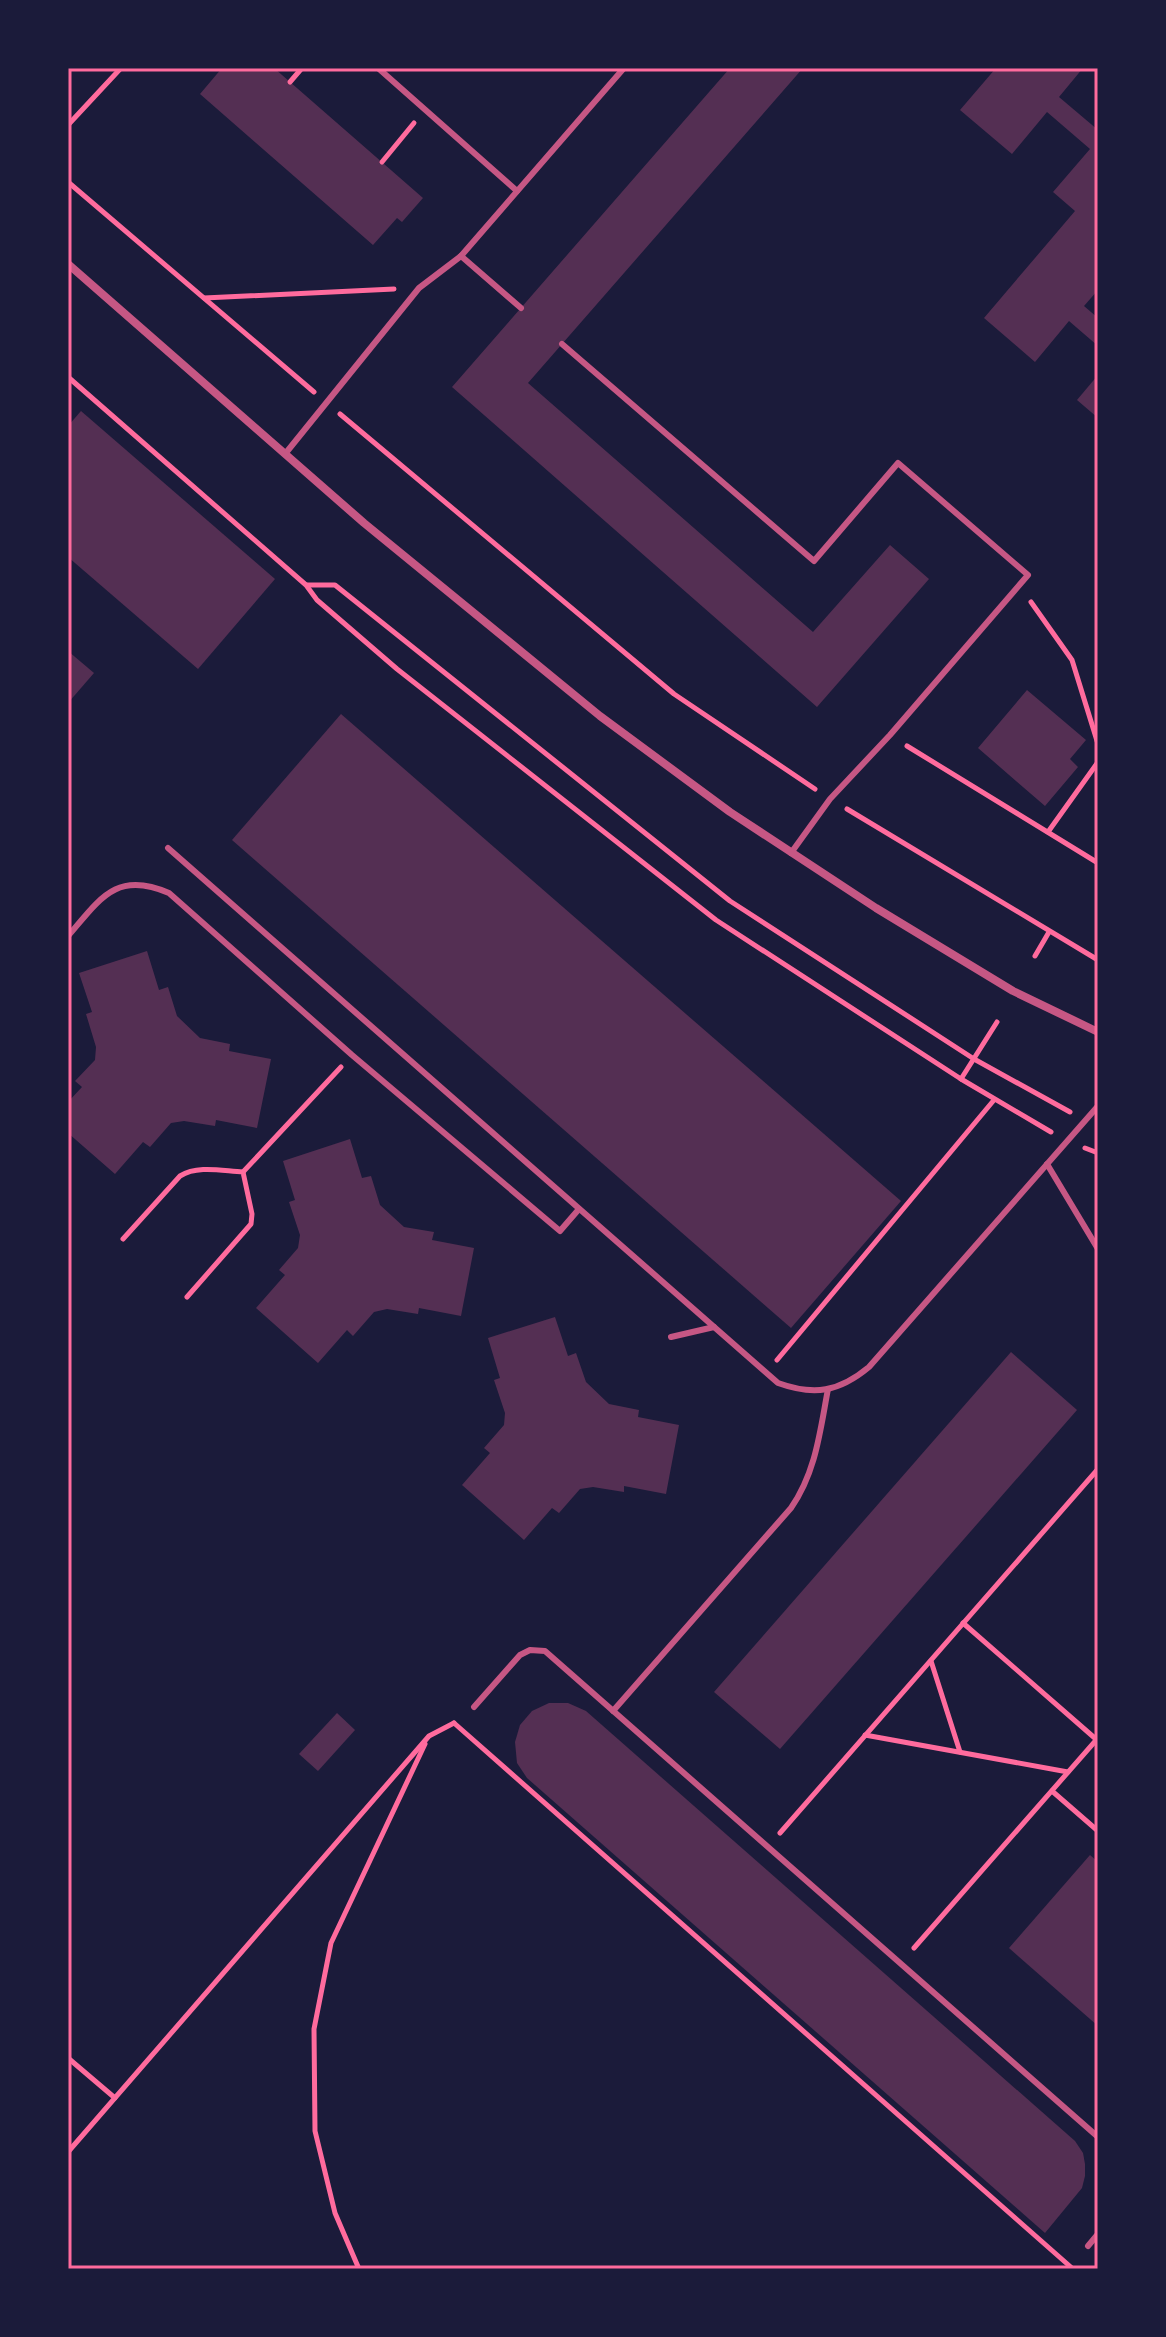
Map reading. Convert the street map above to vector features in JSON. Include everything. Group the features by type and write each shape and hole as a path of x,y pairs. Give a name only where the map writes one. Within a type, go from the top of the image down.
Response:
{"street":[{"path":"68,264 364,523 600,716 730,812 876,908 1013,991 1097,1031"}],"lane":[{"path":"378,68 517,191"},
{"path":"285,454 419,288 461,256 624,68"},
{"path":"461,256 521,308"},
{"path":"562,344 814,561 898,463 1028,575 890,735 830,799 791,853"},
{"path":"168,848 766,1373 778,1383 795,1389 813,1391 843,1385 869,1367 1098,1106"},
{"path":"68,936 112,890 129,884 151,885 169,893 352,1055 560,1231 579,1209"},
{"path":"1047,1164 1098,1249"},
{"path":"671,1337 714,1327"},
{"path":"613,1711 802,1493 813,1468 828,1389"},
{"path":"474,1707 520,1655 530,1650 545,1651 1098,2137"},
{"path":"1088,2246 1098,2234"}],"path":[{"path":"68,125 121,68"},
{"path":"290,82 302,68"},
{"path":"382,162 425,110"},
{"path":"68,182 674,694 830,799 1098,960"},
{"path":"203,298 419,288"},
{"path":"68,377 306,585 317,600 397,669 716,920 994,1100 1067,1141 1098,1153"},
{"path":"306,585 335,585 730,901 974,1059 1086,1120"},
{"path":"1019,585 1072,660 1098,744"},
{"path":"890,735 1098,863"},
{"path":"1048,832 1098,762"},
{"path":"1035,956 1049,932"},
{"path":"961,1079 997,1022"},
{"path":"123,1239 187,1172 243,1172 352,1055"},
{"path":"766,1373 994,1100"},
{"path":"187,1297 251,1224 252,1214 243,1172"},
{"path":"767,1846 1098,1469"},
{"path":"901,1964 1097,1739 963,1623"},
{"path":"931,1660 960,1752"},
{"path":"68,2152 429,1736 463,1718"},
{"path":"454,1723 1073,2269"},
{"path":"865,1735 1069,1772"},
{"path":"359,2269 335,2213 315,2131 314,2029 331,1943 429,1736"},
{"path":"1052,1791 1098,1831"},
{"path":"68,2058 115,2098"}],"building":[{"path":"222,68 274,68 423,198 402,222 397,218 373,245 200,94"},
{"path":"730,68 803,68 528,383 813,632 890,545 929,579 817,707 452,387"},
{"path":"996,68 1083,68 1059,97 1098,130 1098,290 1084,306 1098,318 1098,346 1069,321 1035,362 984,318 1075,211 1053,192 1090,149 1047,112 1012,154 960,110"},
{"path":"1098,375 1098,418 1077,400"},
{"path":"81,411 275,579 198,669 68,557 68,426"},
{"path":"68,651 94,673 68,703"},
{"path":"1027,690 1086,740 1070,759 1078,767 1045,806 978,748"},
{"path":"341,714 901,1201 791,1328 232,840"},
{"path":"147,951 159,990 168,987 177,1016 200,1038 230,1044 229,1051 271,1059 257,1128 216,1120 215,1126 184,1121 171,1123 150,1147 143,1142 115,1174 68,1133 68,1102 82,1087 75,1081 95,1060 96,1047 86,1014 92,1012 79,973"},
{"path":"350,1139 362,1178 371,1176 380,1205 404,1227 434,1232 432,1240 474,1248 461,1316 419,1308 418,1314 387,1309 374,1312 353,1336 347,1330 318,1363 256,1308 285,1275 279,1270 298,1248 300,1235 289,1202 295,1200 283,1161"},
{"path":"555,1317 568,1356 576,1353 586,1382 609,1404 639,1410 638,1417 679,1425 666,1494 624,1486 624,1492 593,1487 580,1489 559,1513 552,1508 524,1540 462,1485 490,1453 484,1448 504,1425 505,1413 494,1380 500,1378 488,1338"},
{"path":"1011,1352 1077,1410 780,1749 714,1692"},
{"path":"549,1703 568,1703 586,1711 1075,2141 1083,2153 1085,2164 1082,2188 1045,2233 527,1778 517,1763 515,1742 520,1725 532,1711"},
{"path":"337,1713 355,1730 318,1771 299,1754"},
{"path":"1090,1855 1098,1862 1098,2026 1009,1948"}]}
